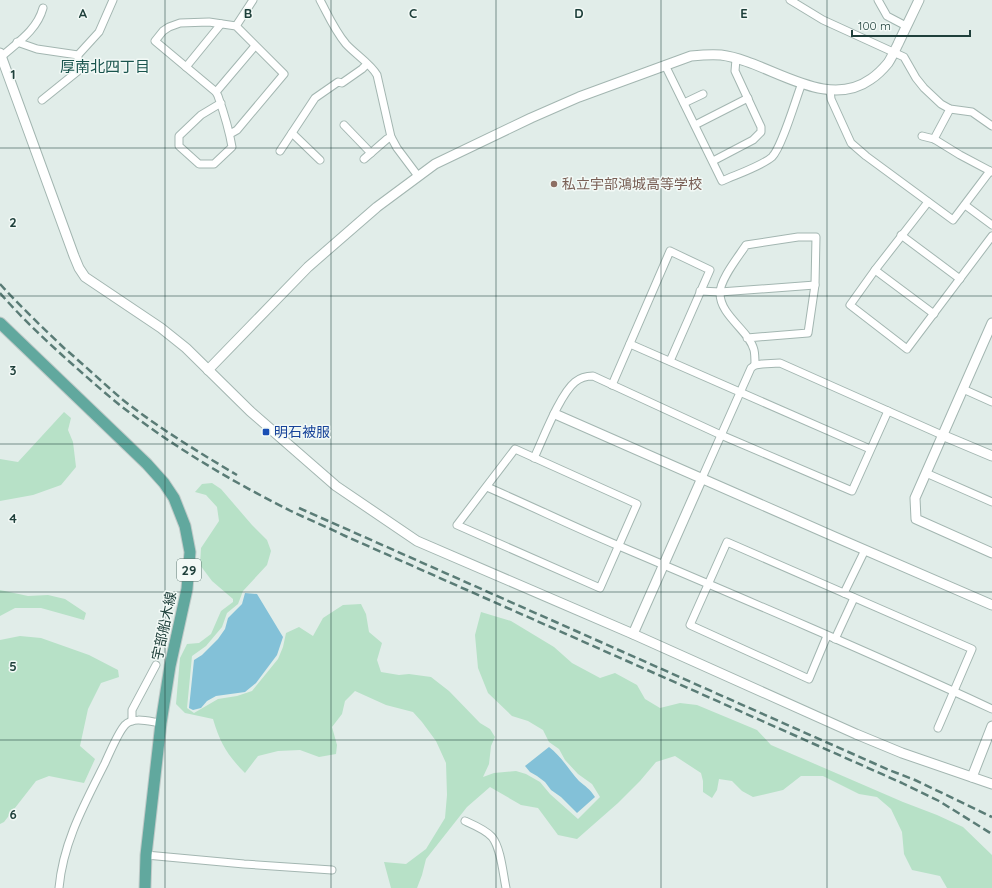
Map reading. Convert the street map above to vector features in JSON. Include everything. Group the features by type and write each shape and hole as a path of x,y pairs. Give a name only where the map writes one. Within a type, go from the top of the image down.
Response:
{"main road":[{"name":"宇部船木線","path":"0,323 147,464 171,493 180,512 189,538 190,552 187,589 170,666 160,723 144,888"}],"street":[{"path":"42,100 78,71 78,55 99,32 113,0"},
{"path":"236,26 253,0"},
{"path":"320,0 344,42 374,69 377,76 391,137 397,148 418,176"},
{"path":"790,0 823,20 904,57 916,78 938,101 950,109 972,112 992,126"},
{"path":"878,0 887,16 906,26"},
{"path":"208,370 308,267 376,207 435,164 531,118 579,97 691,56 708,54 722,55 736,58 817,88 830,90 848,89 864,83 883,69 889,62 919,0"},
{"path":"44,8 41,18 36,24 23,38 1,55 79,268 92,282 161,328 186,348 250,411 317,471 358,502 417,541 633,634 902,754 992,784"},
{"path":"221,103 202,115 179,136 179,146 199,164 214,164 232,147 230,134 221,103 216,92 156,41 169,27 180,23 209,22 236,26 284,74 237,130 230,134"},
{"path":"186,67 221,24"},
{"path":"17,42 37,48 78,55"},
{"path":"216,92 255,46"},
{"path":"713,161 753,140 760,132 761,127 735,71 736,58"},
{"path":"280,151 315,98 338,82 342,83 367,64"},
{"path":"665,65 722,181 772,157 779,146 802,82"},
{"path":"830,90 830,99 851,143 866,156 953,220 991,171 960,155 934,139 922,136"},
{"path":"684,103 703,94"},
{"path":"695,125 748,98"},
{"path":"934,139 950,109"},
{"path":"344,125 371,153"},
{"path":"292,133 320,160"},
{"path":"364,159 391,137"},
{"path":"928,202 901,235 850,305 907,349 992,236"},
{"path":"965,205 992,225"},
{"path":"901,235 960,279"},
{"path":"747,338 808,333 815,285 816,237 798,237 746,245 724,278 720,292 722,301 728,315 754,349 755,365"},
{"path":"612,385 670,252 710,270 670,361"},
{"path":"875,270 934,314"},
{"path":"700,291 720,292 815,285"},
{"path":"992,323 914,498 916,519 992,553"},
{"path":"630,344 870,449"},
{"path":"633,634 740,392 751,368 755,365 780,363 992,456"},
{"path":"534,458 569,388 577,380 584,376 593,376 721,435 852,491 888,411"},
{"path":"963,389 992,402"},
{"path":"555,414 992,605"},
{"path":"515,449 637,504 600,588 457,525 487,487 515,449"},
{"path":"926,473 992,502"},
{"path":"487,487 992,709"},
{"path":"827,636 809,679 690,625 727,542 972,649 955,692 938,728"},
{"path":"844,594 865,550"},
{"path":"835,639 854,598"},
{"path":"132,721 132,710 156,666"},
{"path":"59,888 64,855 71,836 125,724 132,721 160,723"},
{"path":"972,777 989,743 992,726"},
{"path":"465,821 492,836 501,859 506,888"},
{"path":"146,855 332,870"}],"green space":[{"path":"64,412 71,418 68,430 73,442 76,467 61,485 33,495 0,501 0,459 18,462"},
{"path":"212,483 221,489 267,540 271,551 267,565 243,591 238,604 227,613 222,627 206,646 192,656 187,708 194,713 218,699 237,696 252,691 278,659 283,647 286,633 299,627 313,636 323,618 343,605 361,604 366,614 369,632 382,643 377,660 381,672 431,677 449,691 480,723 490,729 495,737 491,746 489,764 483,777 494,773 516,771 526,774 540,782 550,794 578,819 600,797 592,784 578,774 565,760 559,749 549,742 543,730 528,721 512,716 488,693 478,668 475,635 481,612 511,621 554,647 572,663 600,678 615,673 637,685 645,699 660,708 680,703 697,705 757,730 771,745 963,827 992,855 992,888 947,888 940,876 912,870 904,854 902,832 891,809 877,797 859,794 823,776 801,776 783,790 753,797 742,791 732,781 719,779 717,790 712,798 703,792 701,773 675,756 656,762 618,803 577,839 558,835 538,808 521,805 490,787 467,807 426,859 417,888 391,888 384,862 406,864 426,849 445,818 447,795 446,763 436,741 413,712 386,705 355,691 345,701 342,714 332,727 337,745 336,754 319,757 300,750 278,751 258,756 245,773 225,749 213,719 185,713 176,704 180,658 187,644 199,643 211,634 221,611 233,602 233,599 212,581 200,565 201,548 219,521 217,507 206,495 195,492 202,484"},
{"path":"0,590 28,596 48,595 65,599 86,613 84,620 41,608 15,608 0,616"},
{"path":"20,636 41,638 89,655 118,670 119,677 101,683 88,709 80,746 95,759 84,783 49,776 36,781 4,822 0,824 0,640"}],"water":[{"path":"245,593 257,594 283,637 277,655 256,683 245,692 216,696 207,701 201,708 193,710 189,708 194,660 202,655 218,639 225,629 228,618 242,604"},
{"path":"549,747 595,797 577,813 561,797 551,790 545,782 530,772 525,766"}],"railway":[{"path":"0,284 64,348 123,400 179,439 237,475"},
{"path":"0,293 46,340 121,406 159,434 199,460 290,511 902,783 939,801 992,834"},
{"path":"299,508 889,770 915,780 992,817"}],"place":[{"name":"私立宇部鴻城高等学校","path":"554,184"},
{"name":"明石被服","path":"266,432"}],"district":[{"name":"厚南北四丁目","path":"105,66"}]}
